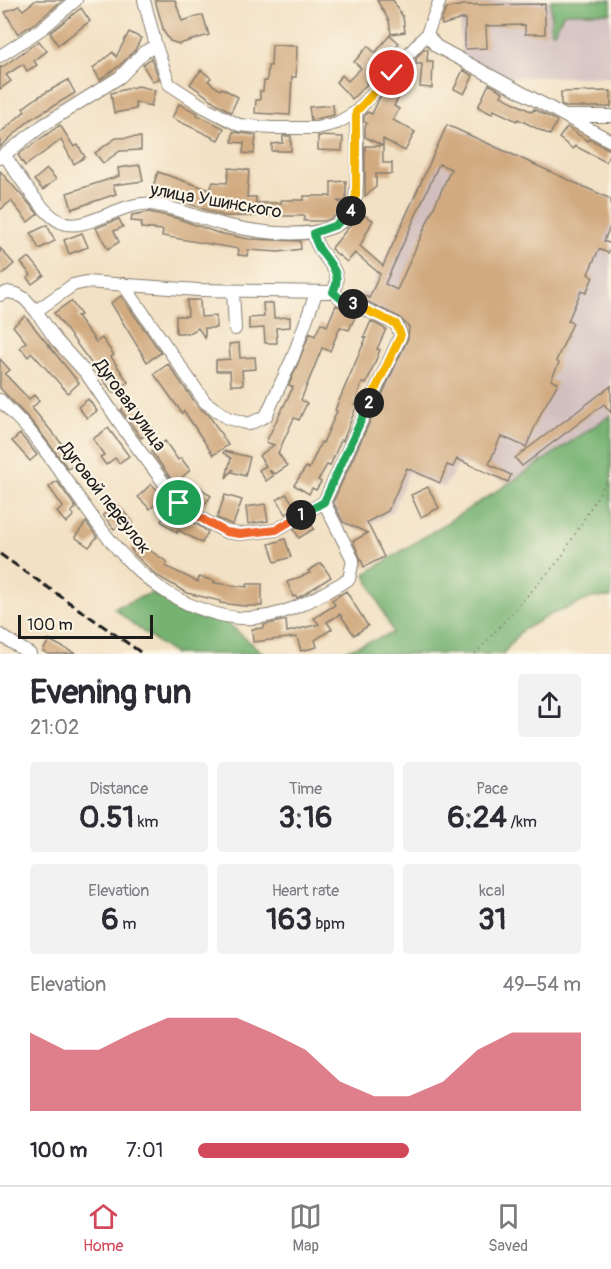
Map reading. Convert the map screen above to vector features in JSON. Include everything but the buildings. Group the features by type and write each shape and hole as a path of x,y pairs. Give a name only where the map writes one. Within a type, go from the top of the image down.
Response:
{"street":[{"path":"0,56 43,28 76,0"},
{"path":"144,0 169,84 204,107 239,125 271,128 317,128 337,123 356,112 427,34 440,0"},
{"path":"427,34 436,46 611,141"},
{"path":"2,156 42,126 120,77 144,52 156,46"},
{"name":"улица Ушинского","path":"2,156 26,188 51,215 63,224 83,224 120,209 149,204 226,225 269,232 314,233 336,225 350,212 356,195 356,112"},
{"path":"565,116 611,116"},
{"path":"314,233 315,242 337,275 338,283 333,292"},
{"path":"36,311 73,285 86,282 233,291 333,292 340,298 396,324 401,335 324,502"},
{"path":"123,284 205,402 228,418 249,424 266,416 293,357 316,293"},
{"path":"233,291 235,329"},
{"name":"Дуговая улица","path":"0,295 8,292 16,294 25,299 36,311 56,340 86,373 128,435 179,503 204,520 226,532 240,534 276,530 324,502"},
{"name":"Дуговой переулок","path":"0,400 32,434 98,524 127,559 153,585 193,607 226,617 262,617 304,604 349,579 352,561 324,502"},
{"path":"0,635 30,654"}],"path":[{"path":"475,654 561,558 611,473"}],"shaded area":[{"path":"460,0 611,0 611,77 506,77 461,54"},
{"path":"447,124 611,198 611,415 508,484 461,462 443,488 409,472 392,512 358,530 324,516 406,329 356,304 361,292 369,293"}],"green space":[{"path":"551,0 611,0 611,13 564,13 554,32 551,31"},
{"path":"611,415 611,597 592,598 550,615 521,631 503,654 336,654 393,633 365,574 508,484"},
{"path":"151,593 225,621 264,654 174,654 114,608"}],"railway":[{"path":"0,554 143,654"}],"route":[{"path":"179,503 226,532 240,534 276,530 324,502 401,335 396,324 340,298 333,292 338,283 337,275 315,242 314,233 336,225 350,212 356,195 356,112 392,73"}]}
